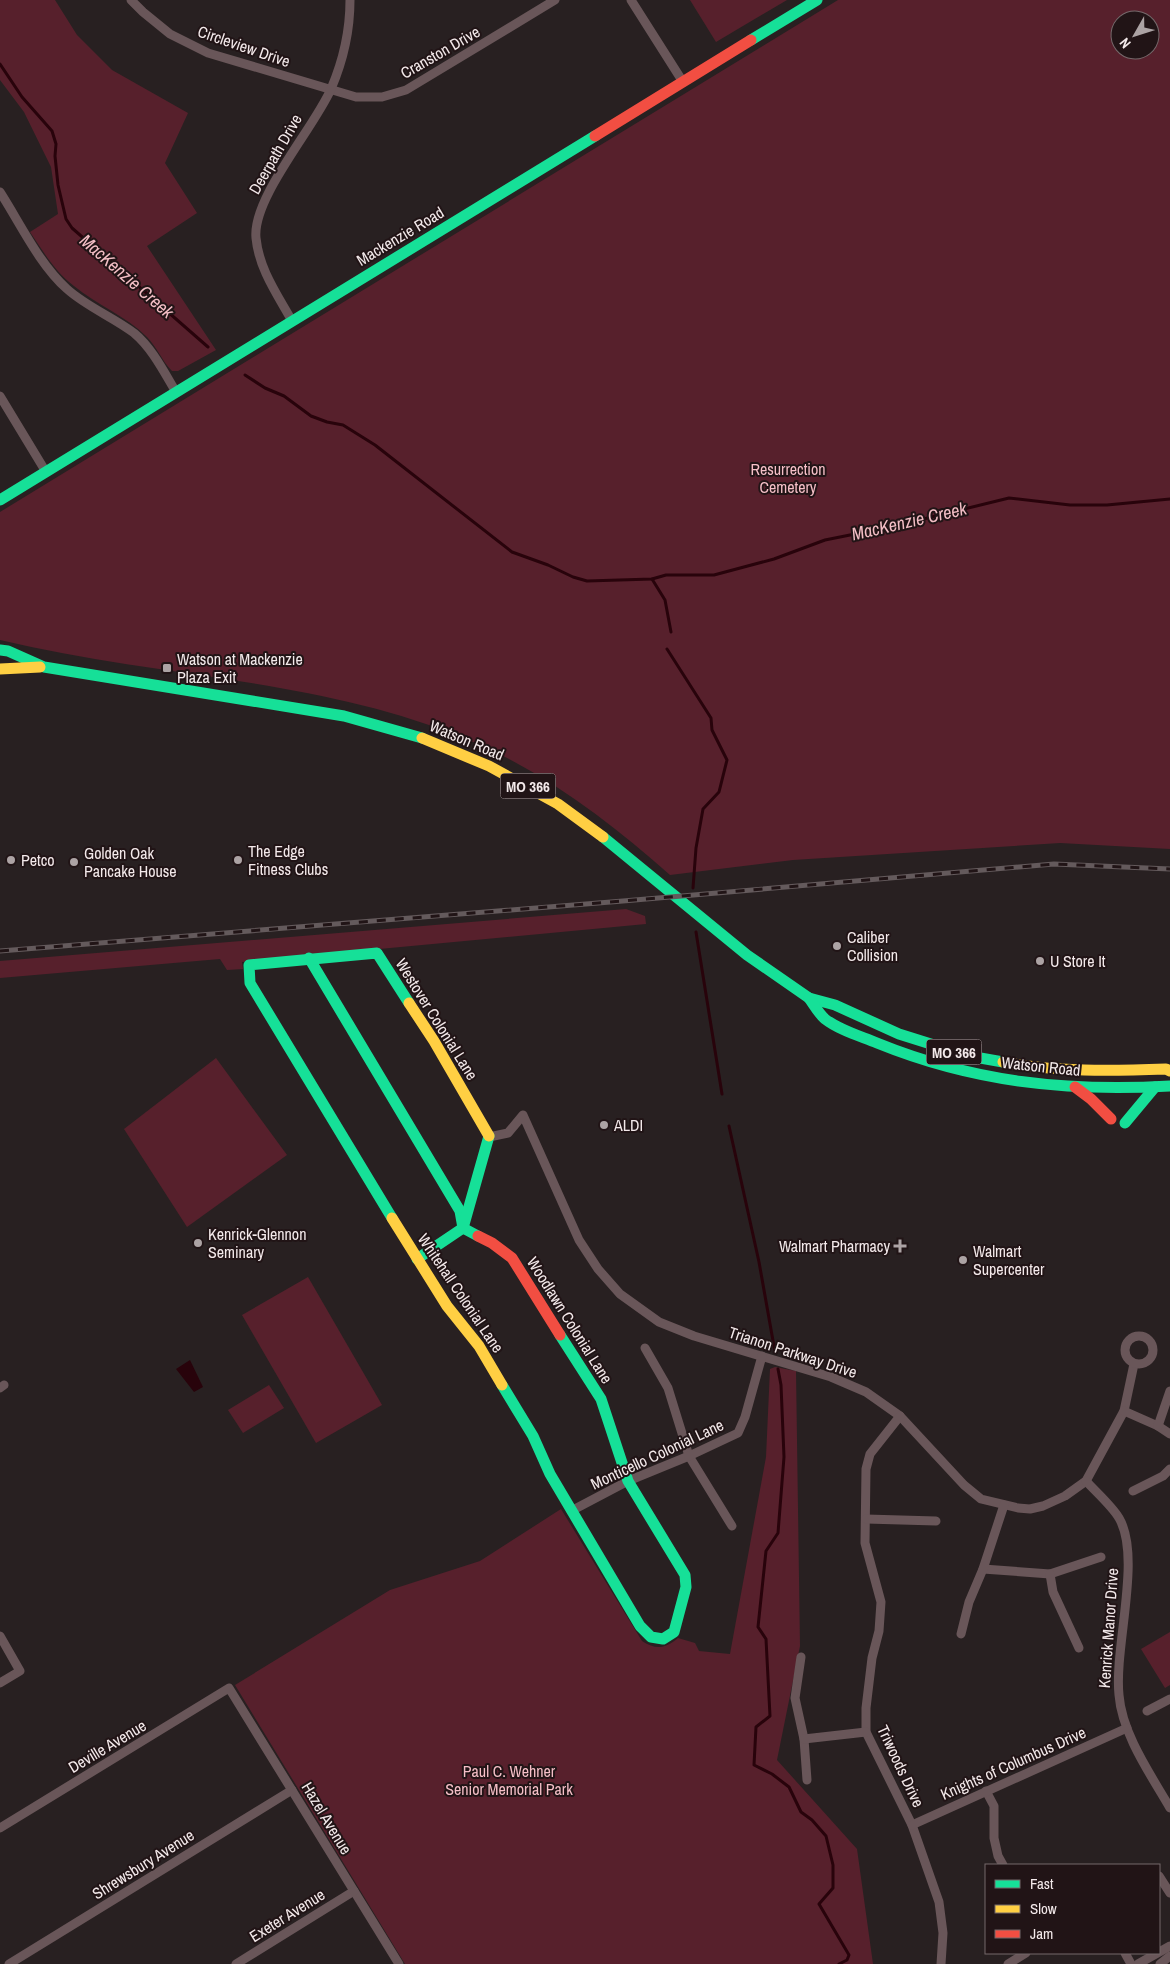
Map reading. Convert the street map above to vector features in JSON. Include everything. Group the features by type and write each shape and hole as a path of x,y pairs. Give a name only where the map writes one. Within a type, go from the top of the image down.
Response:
{"main road":[{"name":"Mackenzie Road","path":"0,500 816,0"},
{"name":"Watson Road","path":"0,650 8,651 44,667"},
{"name":"Watson Road","path":"0,669 44,667 344,716 415,735 464,754 532,788 578,818 747,955 809,998 826,1019 883,1046 915,1058 980,1076 1042,1084 1110,1088 1170,1086"},
{"name":"Westover Colonial Lane","path":"308,958 377,953 434,1041 489,1137"},
{"name":"Whitehall Colonial Lane","path":"308,958 249,965 250,983 417,1259 447,1306 479,1346 534,1436 550,1474 571,1511 640,1626 651,1637"},
{"path":"308,958 460,1211 463,1228"},
{"name":"Watson Road","path":"809,998 835,1005 879,1026 923,1043 969,1056 1041,1068 1108,1072 1166,1069 1170,1071"},
{"path":"1074,1086 1091,1099 1111,1119"},
{"path":"1124,1123 1154,1087"},
{"path":"417,1259 463,1228 489,1137"},
{"name":"Woodlawn Colonial Lane","path":"463,1228 492,1243 512,1258 601,1399 628,1481 685,1574 686,1587 674,1632 663,1639 651,1637"}],"street":[{"name":"Circleview Drive","path":"132,0 143,12 170,34 208,53 330,90"},
{"name":"Deerpath Drive","path":"292,321 264,272 256,236 258,217 266,197 330,90 345,47 350,0"},
{"name":"Cranston Drive","path":"330,90 356,97 382,97 406,90 555,0"},
{"path":"631,0 683,82"},
{"path":"0,192 47,267 67,289 107,317 133,332 146,344 176,392"},
{"path":"0,396 46,472"},
{"name":"Trianon Parkway Drive","path":"489,1137 508,1133 523,1115 579,1240 598,1269 620,1294 659,1322 694,1336 831,1377 866,1392 900,1416 964,1485 981,1499 1024,1508 1043,1506 1065,1496 1086,1481 1124,1411 1134,1364"},
{"path":"645,1348 668,1388 689,1456 732,1526"},
{"name":"Monticello Colonial Lane","path":"571,1511 628,1481 738,1433 745,1417 762,1356"},
{"path":"1158,1426 1170,1391"},
{"path":"1124,1411 1158,1426 1170,1434"},
{"name":"Triwoods Drive","path":"900,1416 870,1454 866,1469 865,1543 881,1602 879,1631 872,1658 866,1708 866,1732 912,1825 939,1902 943,1933 941,1964"},
{"path":"1133,1492 1163,1476 1170,1469"},
{"name":"Kenrick Manor Drive","path":"1086,1481 1119,1518 1128,1545 1127,1585 1119,1665 1119,1696 1127,1728 1138,1752 1170,1808"},
{"path":"961,1634 969,1602 983,1569 1004,1505"},
{"path":"866,1519 936,1521"},
{"path":"983,1569 1050,1574 1100,1557"},
{"path":"1050,1574 1053,1592 1079,1648"},
{"path":"0,1636 20,1671 0,1683"},
{"path":"801,1657 795,1698 804,1739 807,1780"},
{"name":"Hazel Avenue","path":"229,1688 399,1964"},
{"name":"Deville Avenue","path":"0,1828 229,1688"},
{"path":"1147,1711 1170,1699"},
{"name":"Knights of Columbus Drive","path":"912,1825 1127,1728"},
{"path":"804,1739 866,1732"},
{"name":"Shrewsbury Avenue","path":"9,1964 292,1790"},
{"path":"986,1791 994,1806 994,1838 998,1856 1002,1864"},
{"path":"1160,1878 1170,1893"},
{"name":"Exeter Avenue","path":"236,1964 354,1891"},
{"path":"1008,1964 1024,1954"},
{"path":"1138,1964 1156,1954"},
{"path":"1160,1964 1170,1956"}],"green space":[{"path":"0,0 55,0 77,35 112,70 188,113 165,163 197,213 147,246 216,350 178,371 172,371 151,341 139,330 83,293 67,280 50,261 30,232 58,214 51,167 24,112 0,80"},
{"path":"690,0 787,0 716,42"},
{"name":"Resurrection Cemetery","path":"838,0 1170,0 1170,849 1060,843 793,860 670,875 599,816 548,781 466,739 410,719 353,703 294,691 58,652 0,640 0,512"},
{"path":"626,909 645,916 646,924 242,962 243,969 227,970 220,959 0,978 0,961"},
{"path":"216,1058 287,1155 187,1227 124,1129"},
{"path":"308,1277 382,1405 316,1443 242,1315"},
{"name":"Paul C. Wehner Senior Memorial Park","path":"775,1367 796,1371 800,1646 777,1760 857,1849 873,1964 405,1964 235,1685 390,1590 480,1561 561,1509 642,1641 652,1646 660,1647 678,1638 695,1643 699,1651 730,1654 766,1457 770,1369"},
{"path":"269,1385 284,1408 243,1433 228,1410"},
{"path":"1170,1632 1170,1685 1165,1688 1141,1649"}],"shaded area":[{"path":"190,1360 203,1387 194,1392 176,1369"}],"waterway":[{"name":"MacKenzie Creek","path":"0,64 22,97 52,131 56,144 55,156 58,185 66,219 72,228 208,347"},
{"name":"MacKenzie Creek","path":"245,375 265,388 284,396 311,416 343,425 375,445 512,552 587,581 652,579 666,575 714,575 774,559 825,540 895,526 1009,498 1070,505 1107,505 1170,499"},
{"path":"652,579 665,600 671,632"},
{"path":"667,649 711,718 712,730 727,760 719,792 703,809 696,848 693,888"},
{"path":"696,932 722,1094"},
{"path":"729,1126 759,1262 775,1352"},
{"path":"778,1369 781,1385 784,1457 778,1533 766,1551 758,1627 766,1639 770,1716 756,1727 754,1765 772,1774 789,1787 801,1812 812,1820 826,1836 833,1865 833,1888 819,1904 849,1955 847,1960 839,1964"}],"railway":[{"path":"0,951 1054,864 1170,869"}],"traffic: fast":[{"path":"751,40 817,0"},
{"path":"0,500 595,136"},
{"path":"0,650 8,651 44,667 344,716 422,738"},
{"path":"603,837 747,955 809,998 835,1005 899,1034 969,1056 1003,1062"},
{"path":"392,1218 250,983 249,965 377,953 409,1003"},
{"path":"309,958 460,1211 463,1228 478,1236"},
{"path":"809,998 823,1017 837,1026 913,1056 949,1067 985,1075 1057,1085 1094,1087 1170,1086"},
{"path":"1125,1123 1155,1087"},
{"path":"417,1259 463,1228 489,1136"},
{"path":"502,1385 533,1436 550,1474 640,1626 651,1637 663,1639 674,1632 686,1587 685,1575 628,1481 601,1399 560,1335"}],"traffic: slow":[{"path":"0,669 40,667"},
{"path":"422,738 489,766 558,804 603,837"},
{"path":"409,1003 434,1041 489,1136"},
{"path":"1003,1062 1044,1068 1104,1070 1166,1069 1170,1071"},
{"path":"392,1218 447,1306 479,1346 502,1385"}],"traffic: jam":[{"path":"595,136 751,40"},
{"path":"1075,1087 1091,1099 1111,1119"},
{"path":"478,1236 492,1243 512,1258 560,1335"}],"place":[{"name":"Watson at Mackenzie Plaza Exit","path":"167,668"},
{"name":"Petco","path":"11,860"},
{"name":"The Edge Fitness Clubs","path":"238,860"},
{"name":"Golden Oak Pancake House","path":"74,862"},
{"name":"Caliber Collision","path":"837,946"},
{"name":"U Store It","path":"1040,961"},
{"name":"ALDI","path":"604,1125"},
{"name":"Kenrick-Glennon Seminary","path":"198,1243"},
{"name":"Walmart Pharmacy","path":"900,1246"},
{"name":"Walmart Supercenter","path":"963,1260"}]}
